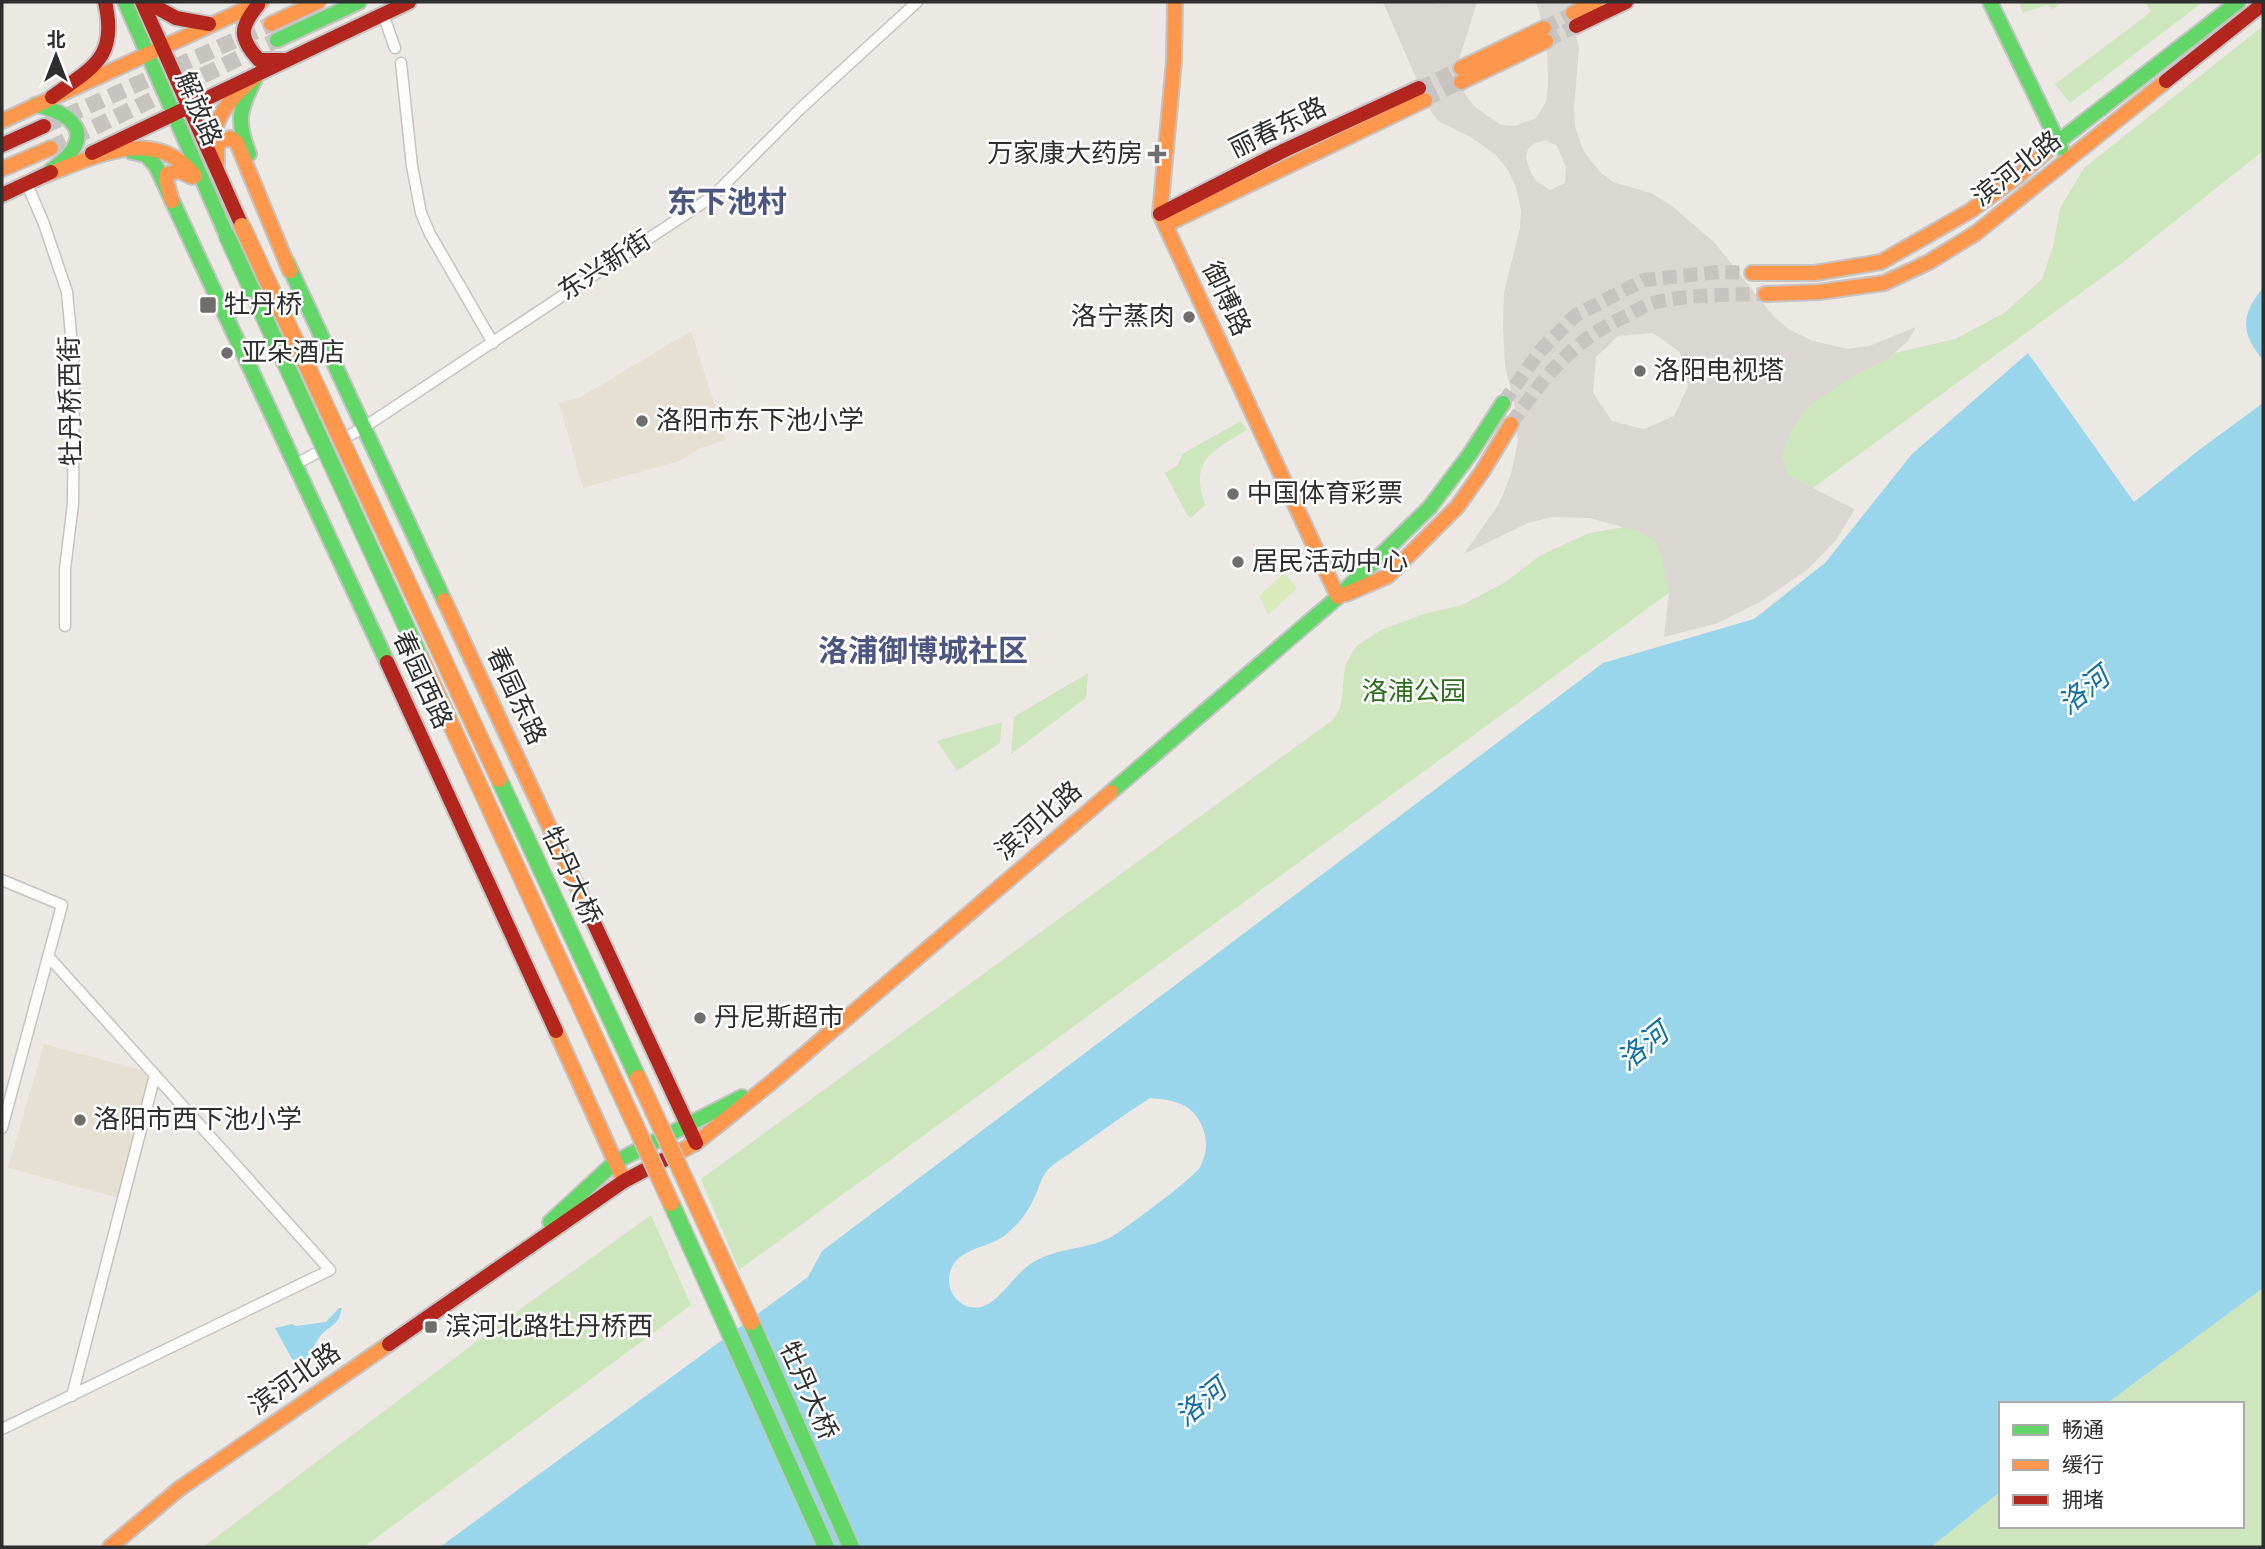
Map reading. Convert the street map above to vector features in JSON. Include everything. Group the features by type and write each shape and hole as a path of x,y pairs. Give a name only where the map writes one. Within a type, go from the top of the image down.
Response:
{"main road":[{"path":"52,97 101,59 110,34 110,19 105,2"},
{"name":"解放路","path":"125,2 154,49 181,110 204,186 227,236"},
{"path":"144,2 172,18 195,24 209,24"},
{"name":"解放路","path":"144,2 154,49"},
{"path":"2,121 261,2"},
{"path":"261,2 245,21 242,33 245,47 259,60 287,60"},
{"path":"271,24 318,2"},
{"path":"277,40 359,2"},
{"path":"2,195 409,2"},
{"path":"1162,220 1174,61 1175,2"},
{"path":"1596,2 1575,20 1626,2"},
{"path":"1990,2 2068,160"},
{"name":"滨河北路","path":"1752,272 1815,273 1881,262 1970,211 2238,2"},
{"name":"滨河北路","path":"1765,294 1819,292 1884,283 1929,262 1976,233 2263,4"},
{"path":"1461,75 1545,34"},
{"path":"217,170 211,141 217,119 233,96 256,76"},
{"path":"256,76 238,118 239,131 266,194 290,271"},
{"name":"丽春东路","path":"1162,220 1422,94"},
{"path":"35,105 64,113 73,121 76,130 76,143 72,151 43,176"},
{"name":"解放路","path":"181,110 217,170 242,226"},
{"path":"2,145 44,126"},
{"path":"217,170 217,147 220,141 231,138 237,143 290,271"},
{"path":"43,176 116,151 137,147 158,149 182,160 204,186"},
{"path":"2,169 51,148"},
{"name":"春园西路","path":"116,151 146,155 156,166 296,464 624,1181"},
{"path":"172,201 166,180 167,174 173,170 189,174 204,186"},
{"name":"御博路","path":"1162,220 1338,597"},
{"name":"牡丹大桥","path":"242,226 749,1318 851,1547"},
{"name":"牡丹大桥","path":"227,236 722,1314 826,1547"},
{"name":"春园东路","path":"290,271 696,1143"},
{"name":"滨河北路","path":"110,1547 179,1489 624,1181 696,1143 772,1082 1338,597 1430,507 1470,454 1503,403"},
{"name":"滨河北路","path":"1338,597 1388,576 1457,506 1482,472 1511,424"},
{"name":"滨河北路","path":"513,1256 615,1163 772,1082"}],"street":[{"name":"东兴新街","path":"296,464 363,428 493,343 538,309 713,196 800,109 917,2"},
{"path":"383,14 395,48"},
{"path":"401,63 412,166 421,213 430,234 493,343"},
{"name":"牡丹桥西街","path":"27,184 67,292 74,367 73,504 65,569 65,626"},
{"path":"2,880 62,905 2,1128"},
{"path":"2,1429 330,1270 48,956"},
{"path":"72,1396 155,1075"}],"shaded area":[{"path":"1383,2 1477,2 1459,59 1460,81 1466,96 1475,107 1501,125 1515,126 1536,118 1546,102 1547,40 1536,2 1568,2 1579,48 1575,127 1584,152 1601,173 1613,182 1651,193 1672,206 1714,242 1774,317 1790,330 1813,341 1848,349 1869,346 1916,327 1908,341 1889,358 1854,375 1809,405 1791,430 1782,457 1788,476 1855,509 1836,540 1807,570 1760,602 1718,623 1664,637 1669,591 1663,562 1655,541 1640,532 1590,518 1552,517 1528,523 1464,554 1499,504 1511,474 1518,441 1515,408 1505,365 1503,328 1504,292 1520,228 1521,211 1516,187 1508,170 1495,154 1472,138 1438,121 1429,108","holes":["1546,140 1557,146 1566,167 1565,183 1550,190 1536,181 1526,157 1528,149 1535,143","1653,333 1680,352 1688,386 1674,416 1644,429 1612,421 1593,393 1596,357 1618,336"]},
{"name":"洛阳市东下池小学","path":"691,331 726,440 701,448 679,461 583,488 559,403 581,397"},
{"name":"洛阳市西下池小学","path":"44,1044 149,1072 119,1198 8,1168"}],"green space":[{"path":"2019,2 2062,2 2053,9 2047,5 2023,13"},
{"path":"2145,2 2203,2 2070,103 2055,84 2151,12"},
{"name":"洛浦公园","path":"2263,26 2263,151 2126,260 739,1270 701,1179 1334,719 1341,705 1345,666 1356,646 1381,630 1424,614 1462,605 1504,583 1541,555 1589,533 1637,525 1860,361 1955,339 2004,313 2042,279 2053,247 2060,208 2084,168"},
{"path":"1241,421 1247,430 1215,451 1202,467 1200,477 1205,505 1191,518 1165,473 1178,465 1182,454"},
{"path":"1284,573 1297,588 1268,615 1259,596"},
{"path":"1088,673 1086,698 1011,754 1014,717"},
{"path":"1002,722 1000,743 957,771 937,741"},
{"path":"651,1215 691,1305 364,1547 203,1547 512,1315"},
{"path":"2263,1288 2263,1547 1931,1547 1999,1493 1999,1528 2244,1528 2244,1402 2109,1402"}],"water":[{"path":"2263,288 2263,360 2250,342 2246,324 2250,307"},
{"name":"洛河","path":"2028,353 2134,502 2263,403 2263,1288 2109,1402 1999,1402 1999,1493 1931,1547 440,1547 808,1277 822,1251 1603,663 1754,619 1825,563 1912,454","holes":["1150,1098 1174,1102 1193,1112 1205,1136 1204,1157 1195,1173 1113,1236 1052,1254 1032,1263 988,1304 972,1307 957,1300 952,1293 949,1277 956,1261 968,1252 1005,1235 1015,1226 1028,1210 1051,1166"]},
{"path":"342,1308 336,1323 319,1338 306,1359 303,1362 292,1359 275,1328 326,1322"}],"tunnel":[{"path":"1544,28 1573,13"},
{"path":"44,126 271,24"},
{"path":"1546,41 1576,26"},
{"path":"51,148 277,40"},
{"path":"1419,88 1461,68"},
{"path":"1425,100 1461,82"},
{"path":"1503,403 1540,351 1576,315 1644,280 1719,272 1752,273"},
{"path":"1511,424 1548,375 1575,348 1608,325 1638,309 1653,303 1684,298 1765,294"}],"traffic: fast":[{"path":"125,2 227,236"},
{"path":"277,40 359,2"},
{"path":"1990,2 2061,148"},
{"path":"2054,145 2238,2"},
{"path":"249,154 242,133 241,116 245,99 255,79"},
{"path":"35,105 62,114 75,126 77,133 76,142 69,155 50,171"},
{"path":"132,152 146,155 156,166 387,662"},
{"path":"227,236 421,659"},
{"path":"287,262 444,600"},
{"path":"1111,792 1338,597 1430,507 1470,454 1503,403"},
{"path":"499,779 638,1078"},
{"path":"550,1222 615,1162 742,1097"},
{"path":"671,1203 826,1547"},
{"path":"751,1322 851,1547"}],"traffic: slow":[{"path":"2,121 261,2"},
{"path":"271,24 318,2"},
{"path":"1175,2 1174,61 1160,214 1338,597"},
{"path":"1573,13 1596,2"},
{"path":"1461,68 1544,28"},
{"path":"1461,82 1546,41"},
{"path":"213,151 213,139 219,118 231,100 256,76"},
{"path":"1765,294 1819,292 1884,283 1929,262 1976,233 2166,81"},
{"path":"1165,225 1425,100"},
{"path":"217,164 217,147 220,141 231,138 237,143 290,271"},
{"path":"1752,273 1815,273 1881,262 1970,211 2018,176 2054,145"},
{"path":"2,169 51,148"},
{"path":"43,176 102,154 142,148 179,160 195,176"},
{"path":"172,201 167,174 180,171 192,177"},
{"path":"242,226 499,779"},
{"path":"1346,594 1388,576 1457,507 1511,424"},
{"path":"444,600 587,908"},
{"path":"421,659 671,1203"},
{"path":"675,1154 696,1143 772,1082 1111,792"},
{"path":"556,1031 624,1181"},
{"path":"638,1078 751,1322"},
{"path":"110,1547 179,1489 389,1344"}],"traffic: jam":[{"path":"52,97 90,69 105,49 108,36 105,2"},
{"path":"142,2 242,226"},
{"path":"147,2 176,18 209,24"},
{"path":"92,153 409,2"},
{"path":"1576,26 1626,2"},
{"path":"2166,81 2263,4"},
{"path":"258,5 247,20 245,39 259,60 284,60"},
{"path":"1160,214 1285,150 1419,88"},
{"path":"2,145 44,126"},
{"path":"2,195 51,172"},
{"path":"387,662 556,1031"},
{"path":"587,908 696,1143"},
{"path":"389,1344 624,1181 675,1154"}],"place":[{"name":"万家康大药房","path":"1157,154"},
{"name":"牡丹桥","path":"208,305"},
{"name":"洛宁蒸肉","path":"1189,317"},
{"name":"亚朵酒店","path":"227,353"},
{"name":"洛阳电视塔","path":"1640,371"},
{"name":"洛阳市东下池小学","path":"642,421"},
{"name":"中国体育彩票","path":"1233,494"},
{"name":"居民活动中心","path":"1238,562"},
{"name":"丹尼斯超市","path":"700,1018"},
{"name":"洛阳市西下池小学","path":"80,1120"},
{"name":"滨河北路牡丹桥西","path":"431,1327"}],"district":[{"name":"东下池村","path":"727,202"},
{"name":"洛浦御博城社区","path":"923,651"}]}
